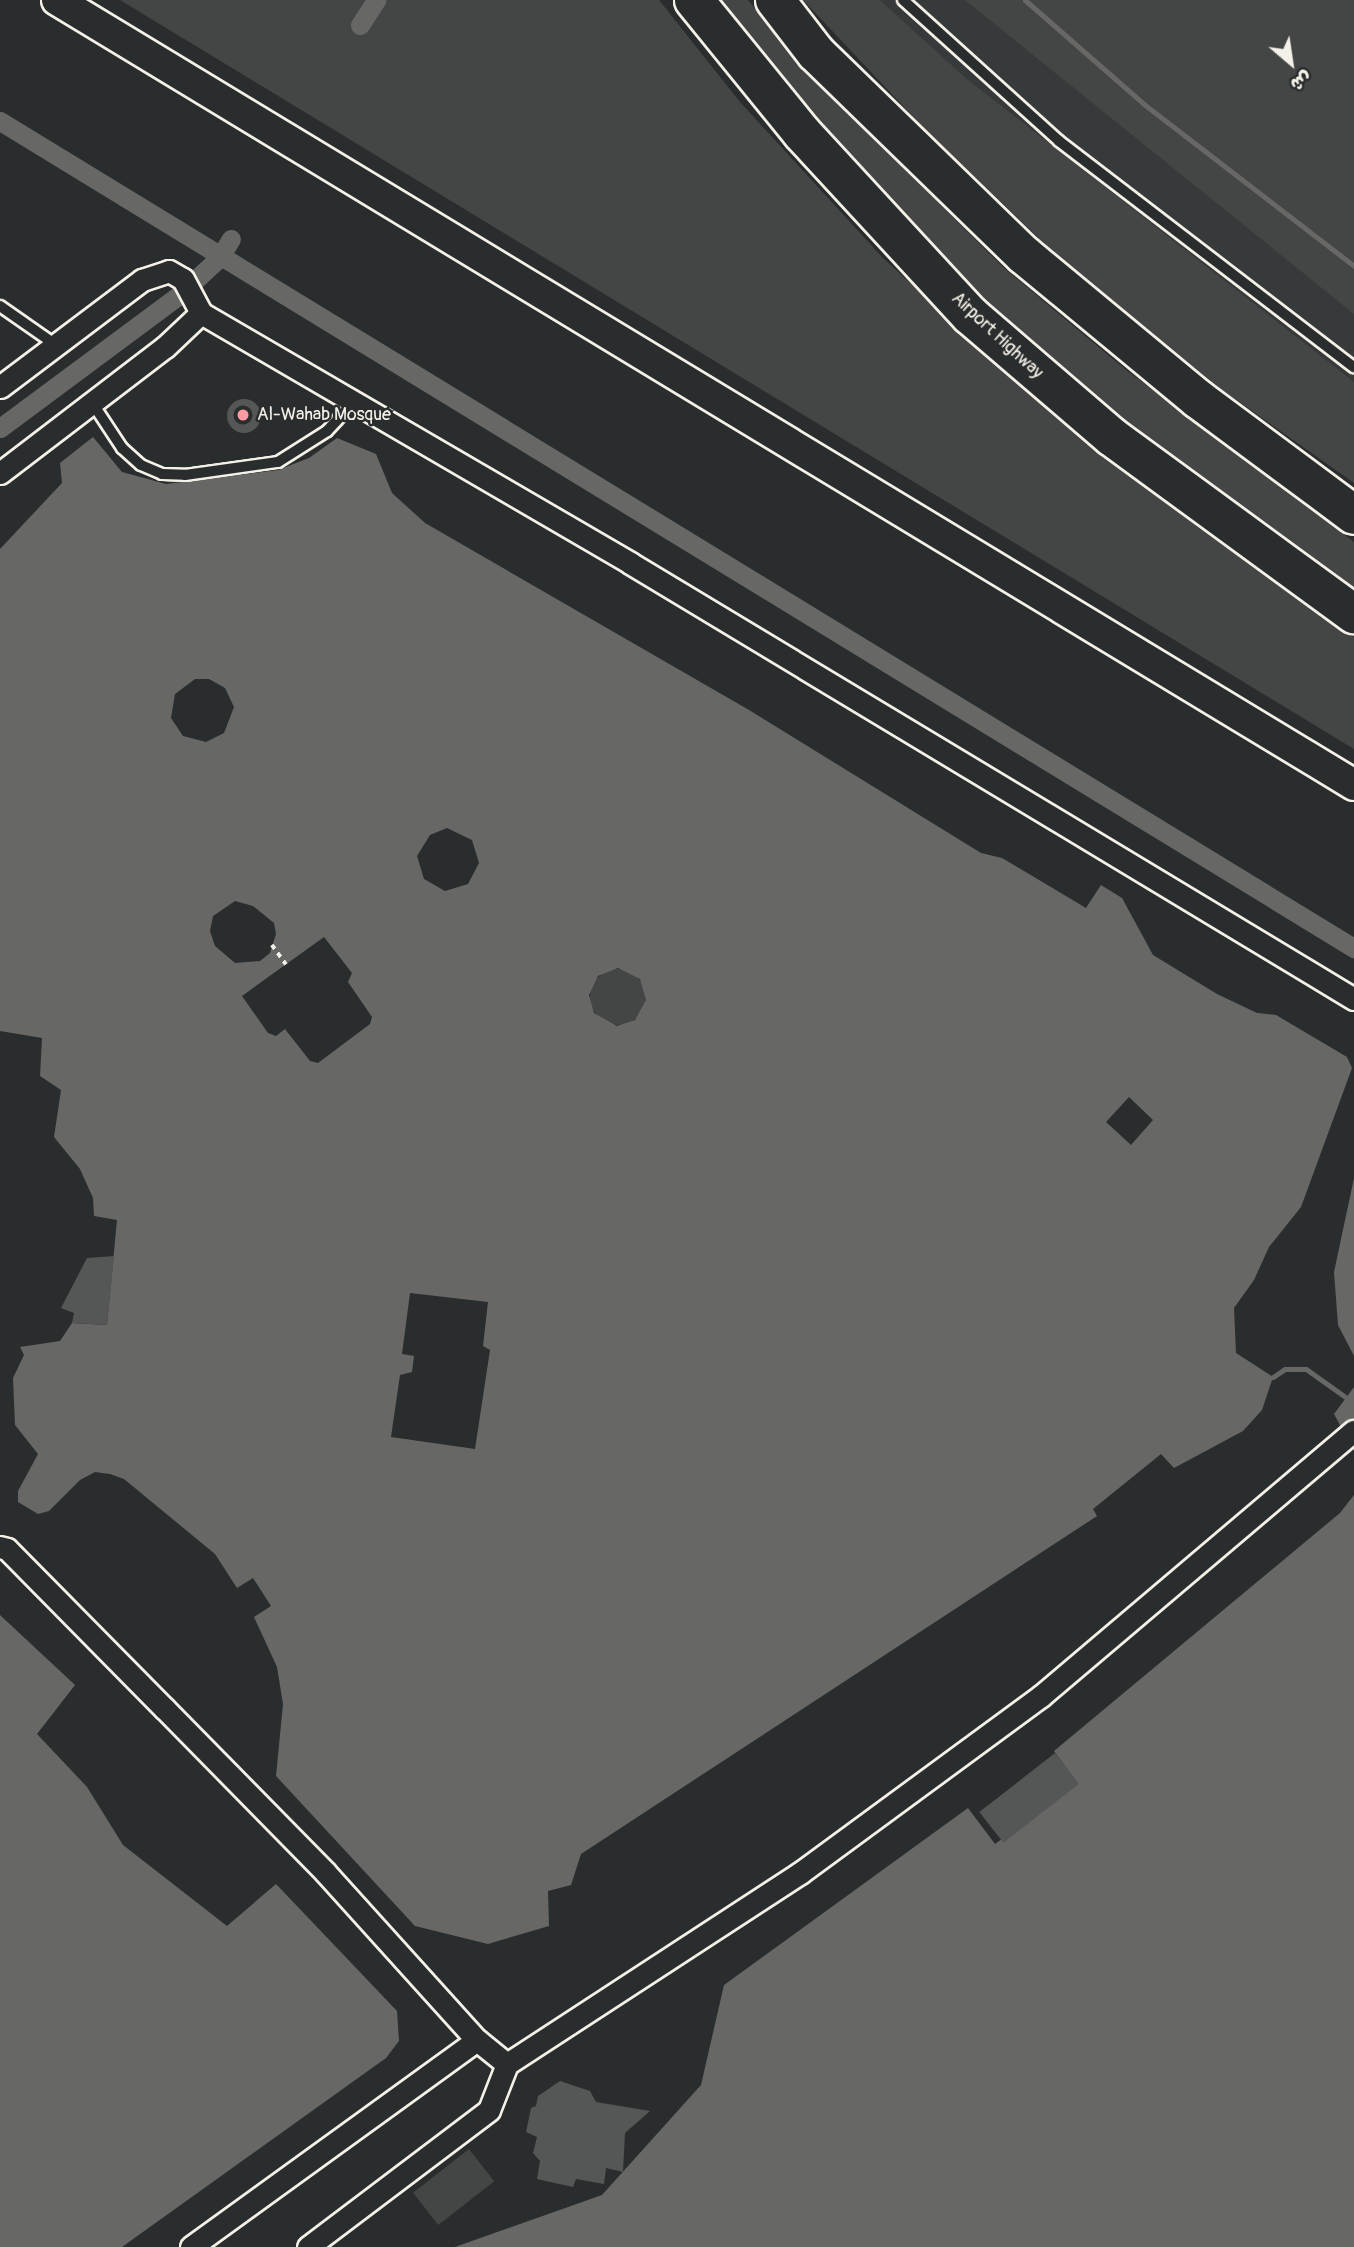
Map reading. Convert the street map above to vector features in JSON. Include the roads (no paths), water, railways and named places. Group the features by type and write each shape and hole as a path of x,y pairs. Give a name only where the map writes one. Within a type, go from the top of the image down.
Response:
{"highway":[{"name":"Airport Highway","path":"694,0 802,133 970,315 1112,437 1354,614"},
{"path":"775,0 816,53 1024,255 1198,399 1354,515"}],"street":[{"path":"57,0 1354,785"},
{"path":"0,387 142,280 169,271 193,295 354,402 642,570 1354,999"},
{"path":"0,473 93,404 193,295"},
{"path":"308,2247 489,2110 507,2064 800,1872 1041,1696 1354,1432"},
{"path":"3,1545 325,1872 477,2040 507,2064"},
{"path":"191,2247 477,2040"}],"lane":[{"path":"902,0 1059,141 1354,367"},
{"path":"0,306 56,345"},
{"path":"93,404 122,448 141,465 162,474 185,475 278,462 327,431 354,402"}],"waterway":[{"path":"360,25 376,0"},
{"path":"1025,0 1145,105 1354,266"},
{"path":"0,121 1354,948"},
{"path":"0,428 178,296 220,257 231,239"},
{"path":"1273,1377 1285,1369 1306,1369 1344,1396"}],"place":[{"name":"Al-Wahab Mosque","path":"243,415"}]}
